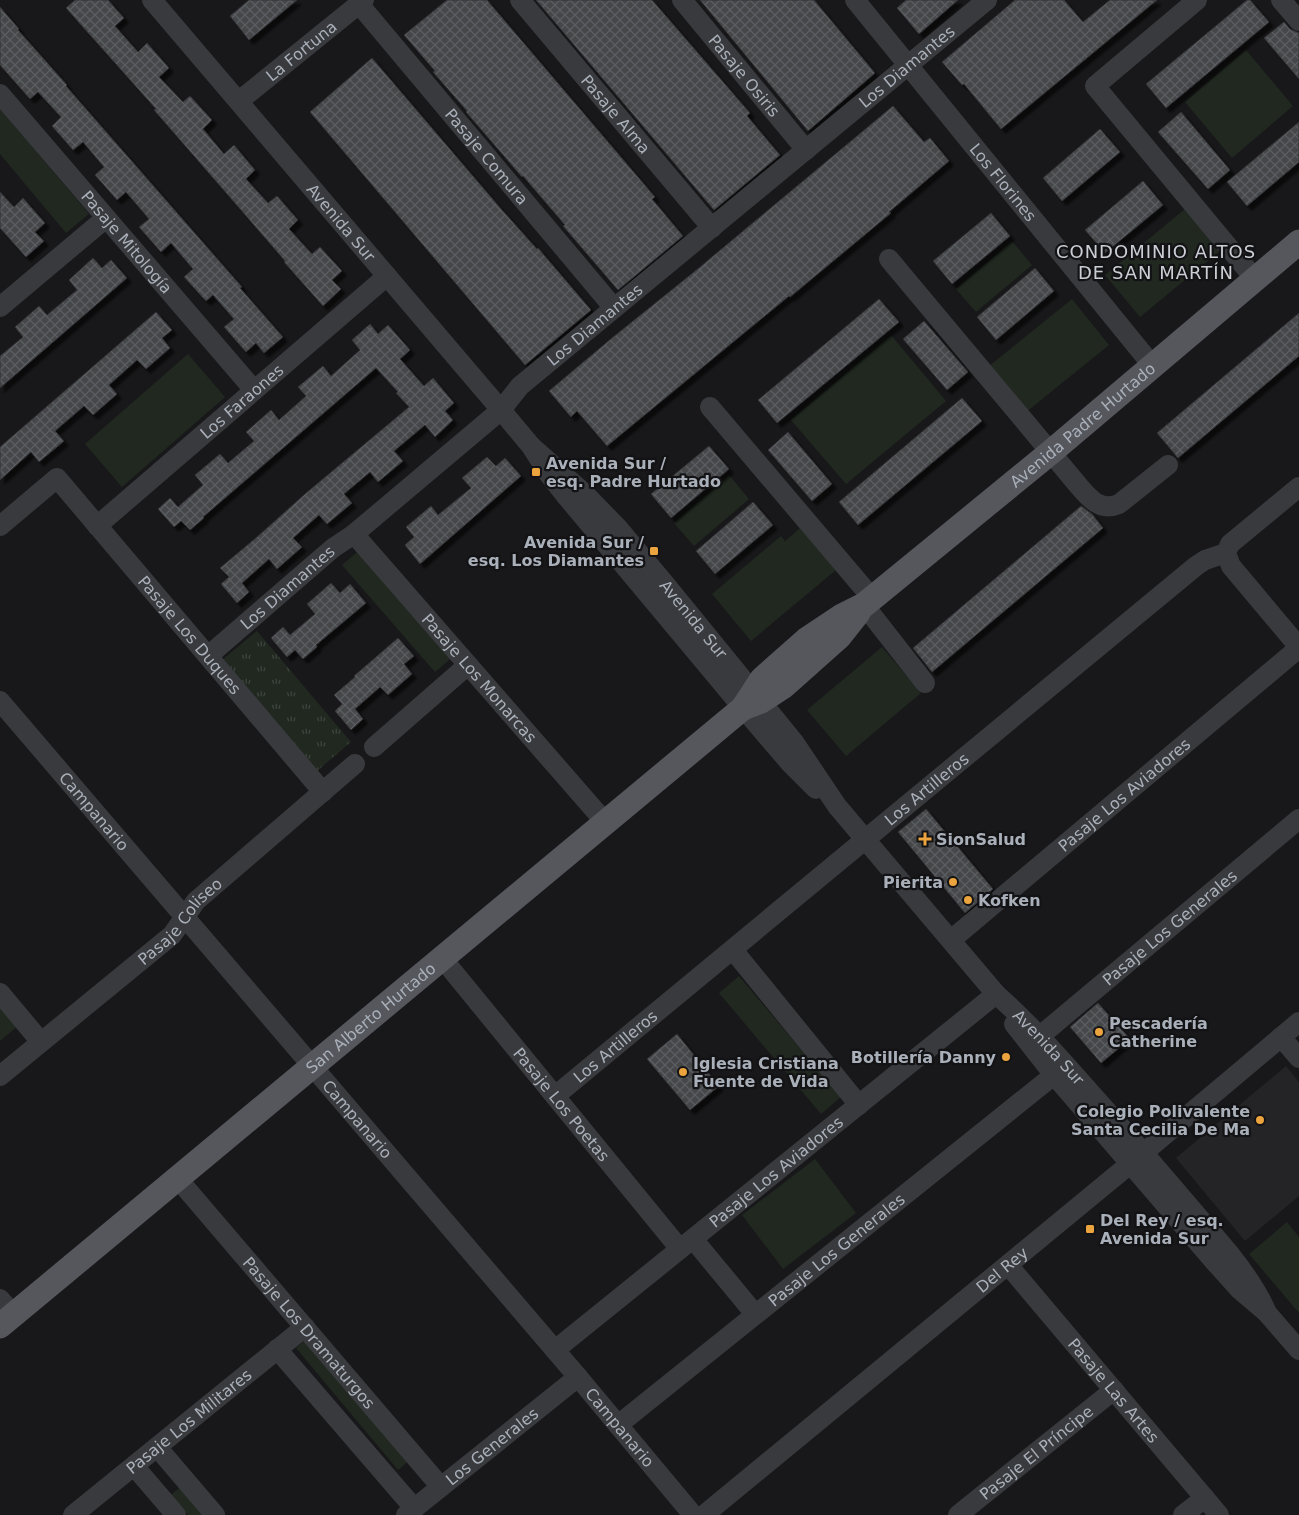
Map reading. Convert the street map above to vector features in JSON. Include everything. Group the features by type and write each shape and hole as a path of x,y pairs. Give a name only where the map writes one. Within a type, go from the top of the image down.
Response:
{"main road":[{"name":"Avenida Padre Hurtado","path":"752,701 784,686 830,646 868,601 1051,452 1299,242"},
{"name":"San Alberto Hurtado","path":"5,1313 178,1179 752,701"}],"street":[{"name":"Avenida Sur","path":"152,0 501,410 531,446 548,473 566,496 752,701 802,775 837,806 951,940 996,994 1016,1028 1054,1075 1137,1159"},
{"name":"Pasaje Alma","path":"520,0 712,228"},
{"name":"Pasaje Osiris","path":"682,0 806,150"},
{"name":"Los Florines","path":"855,0 1152,365"},
{"name":"Los Diamantes","path":"208,656 333,548 354,534 501,410 520,386 987,0"},
{"path":"1197,0 1095,86 1255,279"},
{"path":"1281,0 1299,21"},
{"name":"La Fortuna","path":"239,101 362,2"},
{"name":"Pasaje Comura","path":"362,2 614,308"},
{"name":"Pasaje Mitología","path":"0,94 254,390"},
{"path":"0,307 106,218"},
{"path":"889,259 1086,495 1098,504 1111,508 1119,504 1168,465"},
{"name":"Los Faraones","path":"97,526 387,276"},
{"path":"710,407 868,601 925,683"},
{"name":"Pasaje Los Duques","path":"0,526 57,478 323,792"},
{"path":"1299,486 1230,544 1226,553 1231,566 1299,648"},
{"name":"Pasaje Los Monarcas","path":"354,534 606,822"},
{"name":"Los Artilleros","path":"555,1096 1196,566 1205,560 1226,553"},
{"name":"Pasaje Los Aviadores","path":"951,940 1299,648"},
{"path":"374,747 468,665"},
{"name":"Campanario","path":"0,701 578,1377 693,1515"},
{"name":"Pasaje Coliseo","path":"0,1076 172,935 196,901 355,764"},
{"name":"Pasaje Los Generales","path":"1040,1036 1299,819"},
{"path":"733,950 859,1105"},
{"name":"Pasaje Los Poetas","path":"442,958 555,1096 686,1244 755,1314"},
{"path":"0,993 41,1042"},
{"name":"Avenida Sur","path":"996,994 1016,1010 1040,1036 1240,1290 1267,1313 1299,1350"},
{"name":"Pasaje Los Aviadores","path":"555,1350 996,994"},
{"name":"Del Rey","path":"704,1515 1137,1159 1299,1022"},
{"path":"1281,1037 1299,1058"},
{"name":"Pasaje Los Generales","path":"618,1425 1054,1075"},
{"name":"Pasaje Los Dramaturgos","path":"178,1179 441,1487"},
{"name":"Pasaje Las Artes","path":"1008,1265 1220,1515"},
{"name":"Pasaje Los Militares","path":"74,1515 304,1327"},
{"name":"Pasaje Los Dramaturgos","path":"277,1349 410,1512"},
{"name":"Los Generales","path":"410,1512 578,1377"},
{"name":"Pasaje El Príncipe","path":"958,1515 1114,1390"},
{"path":"157,1447 216,1515"},
{"path":"134,1466 176,1515"},
{"path":"1183,1515 1205,1498"}],"shaded area":[{"name":"Colegio Polivalente Santa Cecilia De Ma","path":"1286,1066 1299,1082 1299,1196 1245,1241 1176,1158"}],"green space":[{"path":"1246,50 1293,106 1232,158 1185,102"},
{"path":"0,109 89,214 66,233 0,154"},
{"path":"1185,209 1220,251 1140,317 1105,275"},
{"path":"1012,241 1032,265 976,312 956,289"},
{"path":"1072,299 1109,345 1025,413 988,367"},
{"path":"891,335 946,401 846,484 791,420"},
{"path":"188,354 225,397 122,487 85,444"},
{"path":"729,475 749,499 694,546 674,523"},
{"path":"800,528 836,570 751,641 712,594 781,536 785,541"},
{"path":"362,548 455,655 435,672 342,565"},
{"path":"257,631 351,742 317,771 222,660"},
{"path":"882,647 921,693 846,756 807,710"},
{"path":"739,976 841,1097 821,1114 719,993"},
{"path":"0,1005 18,1026 0,1041"},
{"path":"815,1159 856,1213 783,1269 742,1215"},
{"path":"1287,1222 1299,1237 1299,1313 1249,1254"},
{"path":"309,1337 411,1459 398,1470 296,1348"},
{"path":"184,1484 210,1515 188,1515 171,1495"}],"building":[{"path":"75,0 108,0 124,18 115,26 138,52 147,43 169,68 159,77 183,102 190,96 212,120 203,129 224,154 234,145 255,170 246,179 268,203 277,196 298,220 289,229 312,254 320,247 342,271 332,280 341,289 323,306 154,110 156,109 66,8"},
{"path":"249,0 297,0 249,40 230,16"},
{"path":"447,0 487,0 655,197 652,199 683,236 618,290 563,226 565,225 466,112 433,72 435,71 404,35"},
{"path":"536,0 652,0 750,113 747,116 780,155 714,210"},
{"path":"700,0 814,0 875,73 808,131"},
{"path":"906,0 958,0 919,34 897,8"},
{"path":"1015,0 1064,0 1083,22 1110,0 1157,0 1001,129 964,84 962,85 942,62"},
{"path":"1247,0 1250,0 1269,22 1166,108 1146,84"},
{"path":"0,7 283,337 264,353 256,343 246,352 224,327 234,319 213,295 206,301 184,277 193,269 171,243 161,252 139,227 149,219 126,192 117,200 95,175 104,167 83,142 73,150 52,126 61,117 38,92 30,99 0,65"},
{"path":"1284,22 1290,29 1299,33 1299,79 1264,38"},
{"path":"372,58 502,210 538,248 591,310 525,365 310,112"},
{"path":"893,106 924,142 930,138 949,161 889,212 891,213 607,446 577,411 571,417 549,391"},
{"path":"1181,112 1230,170 1208,189 1158,132"},
{"path":"1299,122 1299,162 1247,206 1227,182"},
{"path":"1100,129 1120,152 1062,201 1043,178"},
{"path":"1143,181 1163,205 1105,253 1085,230"},
{"path":"0,192 14,207 23,198 45,223 35,232 44,241 26,257 0,228"},
{"path":"991,213 1010,236 952,284 933,261"},
{"path":"93,258 102,268 111,260 127,278 0,388 0,356 23,337 15,327 39,306 47,315 77,290 69,280"},
{"path":"1035,268 1054,291 996,340 977,317"},
{"path":"879,299 899,322 777,423 758,400"},
{"path":"156,312 172,330 162,338 170,348 146,369 137,360 109,385 117,394 93,415 84,406 55,431 64,441 39,462 31,452 0,480 0,447"},
{"path":"1299,313 1299,356 1178,458 1157,433"},
{"path":"924,321 968,372 947,390 903,339"},
{"path":"370,324 378,334 388,325 410,350 400,359 424,386 433,378 454,403 445,411 453,420 435,437 425,425 394,451 403,461 378,482 370,472 344,494 352,503 327,524 319,515 293,538 302,547 277,569 269,559 242,583 249,592 237,603 221,584 229,577 220,568 409,407 396,393 398,392 376,368 190,530 181,521 174,527 158,509 170,498 178,507 203,485 195,475 220,454 228,463 254,441 246,432 271,410 279,420 306,396 298,387 323,366 331,376 360,350 352,340"},
{"path":"962,398 982,421 858,525 839,502"},
{"path":"788,432 832,484 812,501 768,450"},
{"path":"709,446 729,469 671,518 651,494"},
{"path":"487,457 496,466 505,458 521,476 420,564 405,545 414,537 406,527 431,506 438,515 471,488 462,478"},
{"path":"753,502 773,525 715,574 696,551"},
{"path":"1081,506 1092,514 1103,528 932,672 913,648"},
{"path":"331,583 340,593 350,584 366,603 316,645 317,647 303,659 295,650 287,657 271,638 283,627 290,635 315,614 307,604"},
{"path":"398,638 414,656 404,664 412,674 388,695 380,687 355,709 363,719 351,730 335,711 342,704 334,695"},
{"path":"926,809 993,889 965,913 898,832"},
{"name":"Pescadería Catherine","path":"1098,1003 1130,1039 1101,1063 1070,1027"},
{"name":"Iglesia Cristiana Fuente de Vida","path":"677,1034 719,1086 690,1110 647,1059"}],"place":[{"name":"Avenida Sur / esq. Padre Hurtado","path":"536,472"},
{"name":"Avenida Sur / esq. Los Diamantes","path":"654,551"},
{"name":"SionSalud","path":"925,839"},
{"name":"Pierita","path":"953,882"},
{"name":"Kofken","path":"968,900"},
{"name":"Pescadería Catherine","path":"1099,1032"},
{"name":"Botillería Danny","path":"1006,1057"},
{"name":"Iglesia Cristiana Fuente de Vida","path":"683,1072"},
{"name":"Colegio Polivalente Santa Cecilia De Ma","path":"1260,1120"},
{"name":"Del Rey / esq. Avenida Sur","path":"1090,1229"}],"district":[{"name":"CONDOMINIO ALTOS DE SAN MARTÍN","path":"1156,261"}]}
